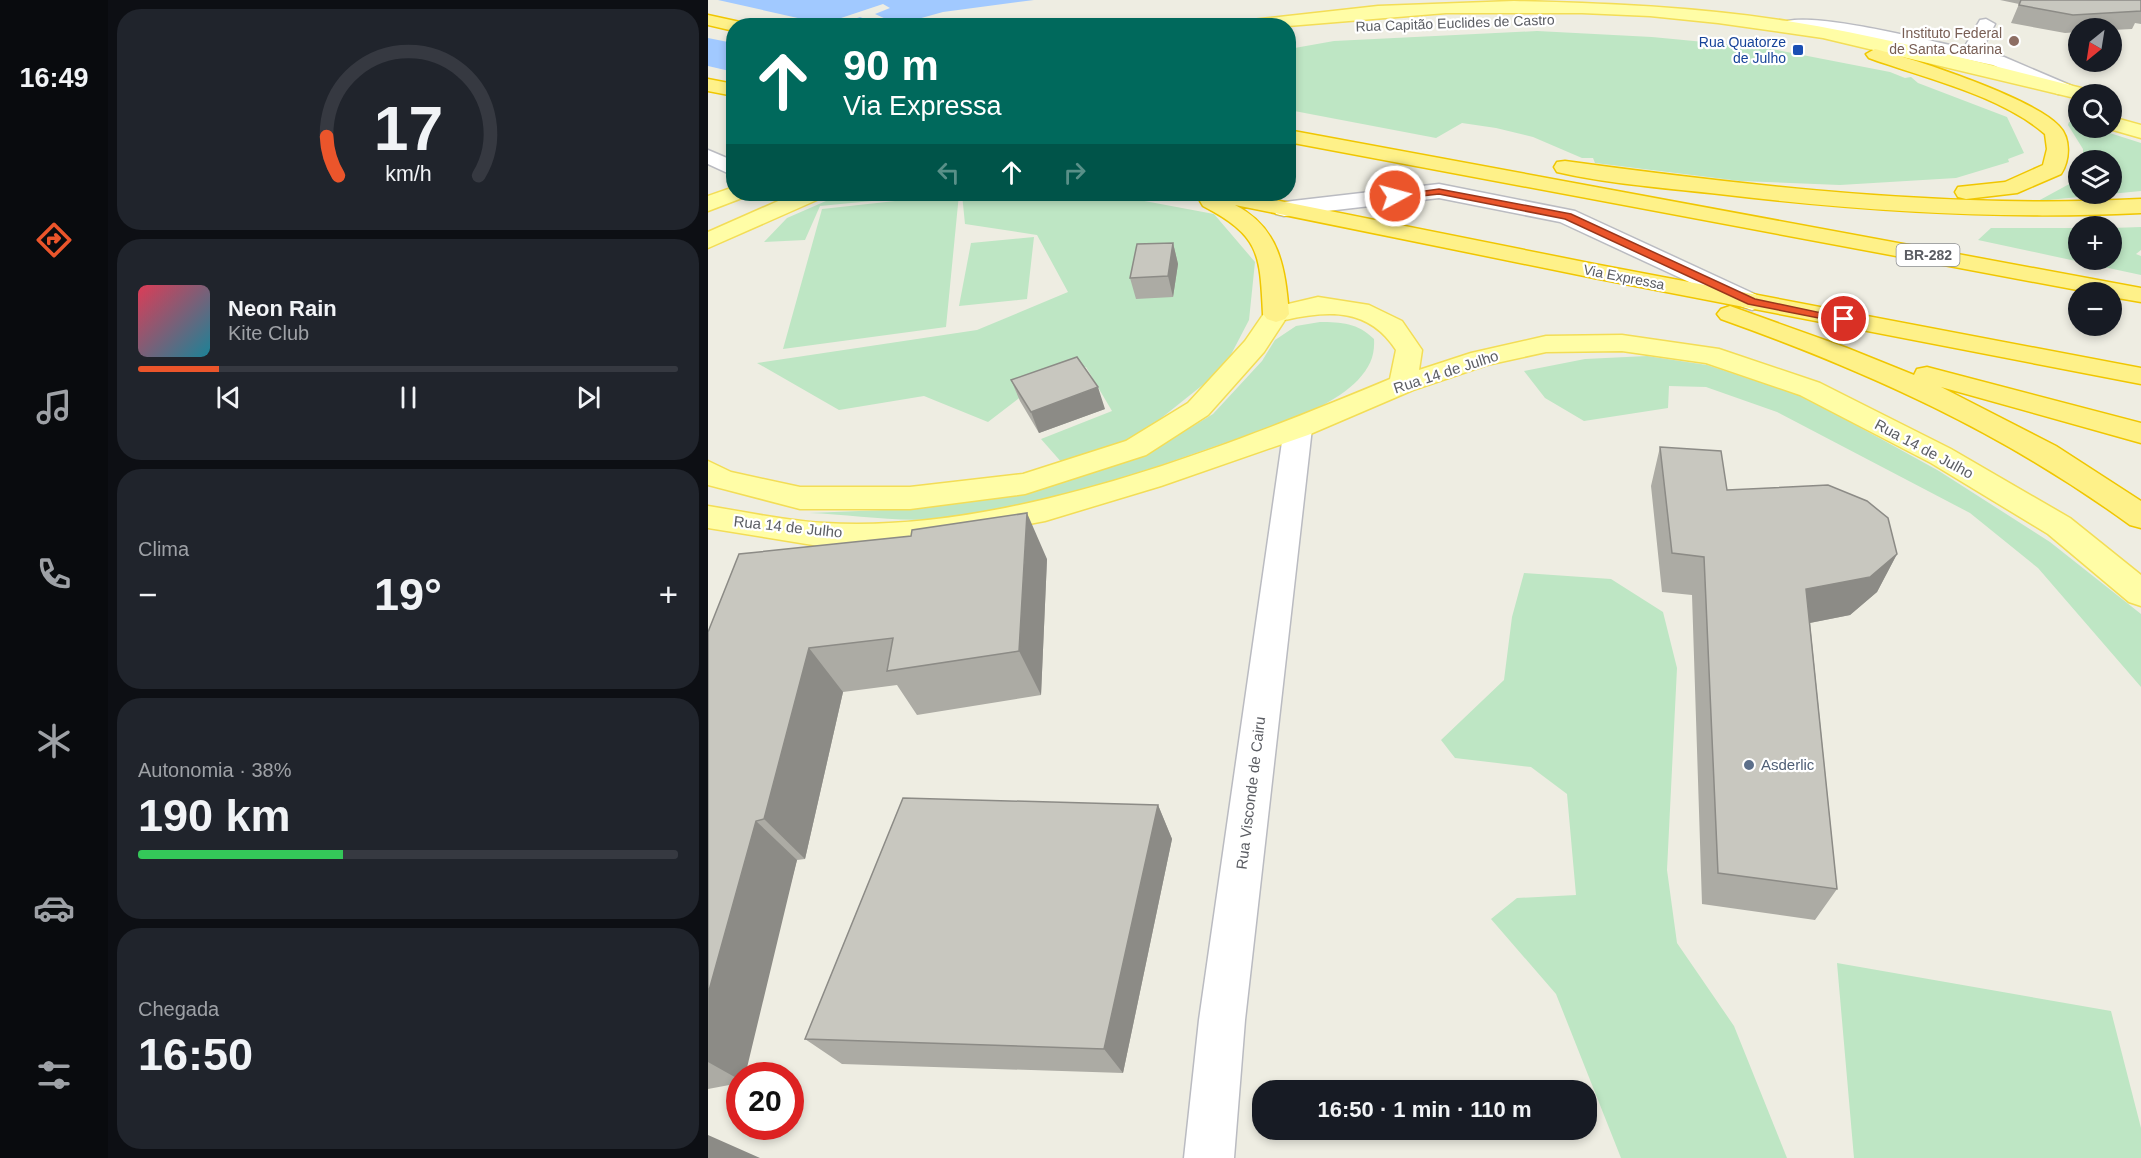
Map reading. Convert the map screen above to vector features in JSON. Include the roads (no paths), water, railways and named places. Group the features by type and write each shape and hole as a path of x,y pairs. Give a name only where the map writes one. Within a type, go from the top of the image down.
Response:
{"highway":[{"path":"708,20 726,24"},
{"path":"1767,191 1928,196 2009,188 2053,169 2058,148 2052,130 2028,114 1965,86 1875,54"},
{"path":"708,85 726,88"},
{"path":"1296,138 1363,151 1456,154 1841,200 2011,210 2141,206"},
{"name":"BR-282","path":"1363,151 2141,295"},
{"path":"1211,201 1238,214 1266,241 1274,276 1276,314"},
{"name":"Via Expressa","path":"1247,201 1752,302 2141,376"},
{"path":"1594,271 1731,314 1927,390 2026,441 2141,517"},
{"path":"1804,341 2141,433"}],"main road":[{"name":"Rua Capitão Euclides de Castro","path":"1296,23 1365,18 1435,21 1544,11 1657,10 1786,26 1953,60 2068,90"},
{"name":"Rua Capitão Euclides de Castro","path":"1544,11 1691,27 1875,54 1968,77 2068,109"},
{"name":"Rua Capitão Euclides de Castro","path":"1296,31 1365,18"},
{"path":"2122,126 2141,132"},
{"path":"708,204 726,196"},
{"path":"708,241 796,201"},
{"path":"708,250 736,228"},
{"path":"1276,314 1318,305 1360,310 1393,326 1409,350 1403,384"},
{"name":"Rua 14 de Julho","path":"708,471 722,480 800,498 910,498 1025,484 1136,448 1198,410 1255,346 1276,314"},
{"name":"Rua 14 de Julho","path":"708,517 825,535 931,532 1045,510 1150,478 1298,428 1403,384 1480,359 1546,344 1622,343 1710,355 1810,389 1941,456 2060,526 2141,592"}],"street":[{"path":"1970,55 1986,24"},
{"path":"1786,26 1828,25 1998,61 2068,90"},
{"path":"708,156 726,166"},
{"path":"1423,162 1439,191"},
{"path":"1284,209 1439,191 1567,216 1752,302"},
{"path":"1567,216 1604,195"},
{"name":"Rua Visconde de Cairu","path":"1209,1158 1222,1020 1298,428"}],"water":[{"path":"708,0 1034,0 943,12 921,18 726,18 726,90 708,97"}],"place":[{"name":"Instituto Federal de Santa Catarina","path":"2014,41"},
{"name":"Rua Quatorze de Julho","path":"1798,50"},
{"name":"Asderlic","path":"1749,765"}]}
